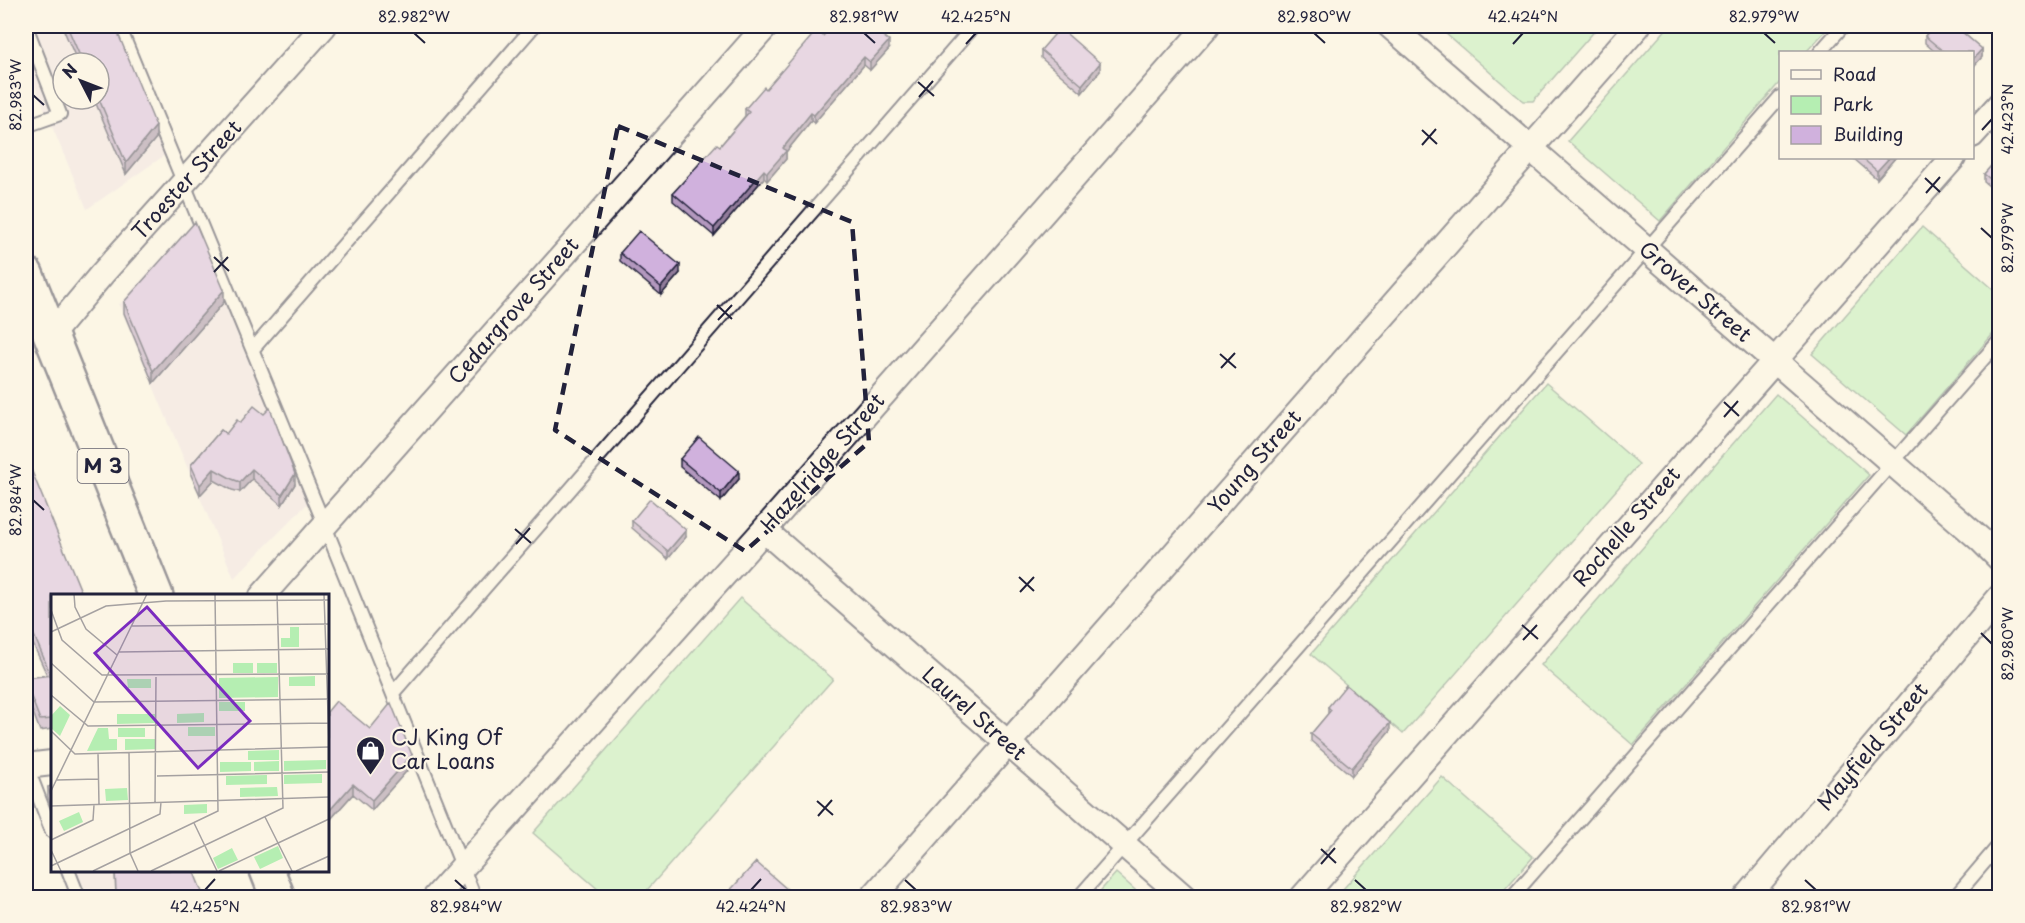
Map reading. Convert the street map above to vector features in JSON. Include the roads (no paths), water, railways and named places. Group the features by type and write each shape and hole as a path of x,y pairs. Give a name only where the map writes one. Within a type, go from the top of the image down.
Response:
{"main road":[{"name":"M 3","path":"26,274 155,594"},
{"path":"268,872 278,897"}],"street":[{"name":"Troester Street","path":"50,336 102,274 185,184 324,26"},
{"name":"Cedargrove Street","path":"264,594 766,26"},
{"name":"Hazelridge Street","path":"435,897 764,530 1206,26"},
{"name":"Grover Street","path":"1390,26 2000,559"},
{"name":"Young Street","path":"872,897 1638,26"},
{"path":"1974,133 2000,104"},
{"name":"Rochelle Street","path":"1302,897 1952,159"},
{"name":"Laurel Street","path":"764,530 1185,897"},
{"name":"Mayfield Street","path":"1746,897 2000,597"},
{"path":"26,766 51,763"}],"lane":[{"path":"26,26 60,114 26,126"},
{"path":"119,26 475,897"},
{"path":"252,349 534,26"},
{"path":"393,693 974,26"},
{"path":"1821,51 1843,26"},
{"path":"1078,897 1779,98"},
{"path":"1511,897 2000,340"},
{"path":"26,766 51,829"},
{"path":"1954,897 2000,844"},
{"path":"69,872 79,897"}],"place":[{"name":"CJ King Of Car Loans","path":"370,776"}]}
